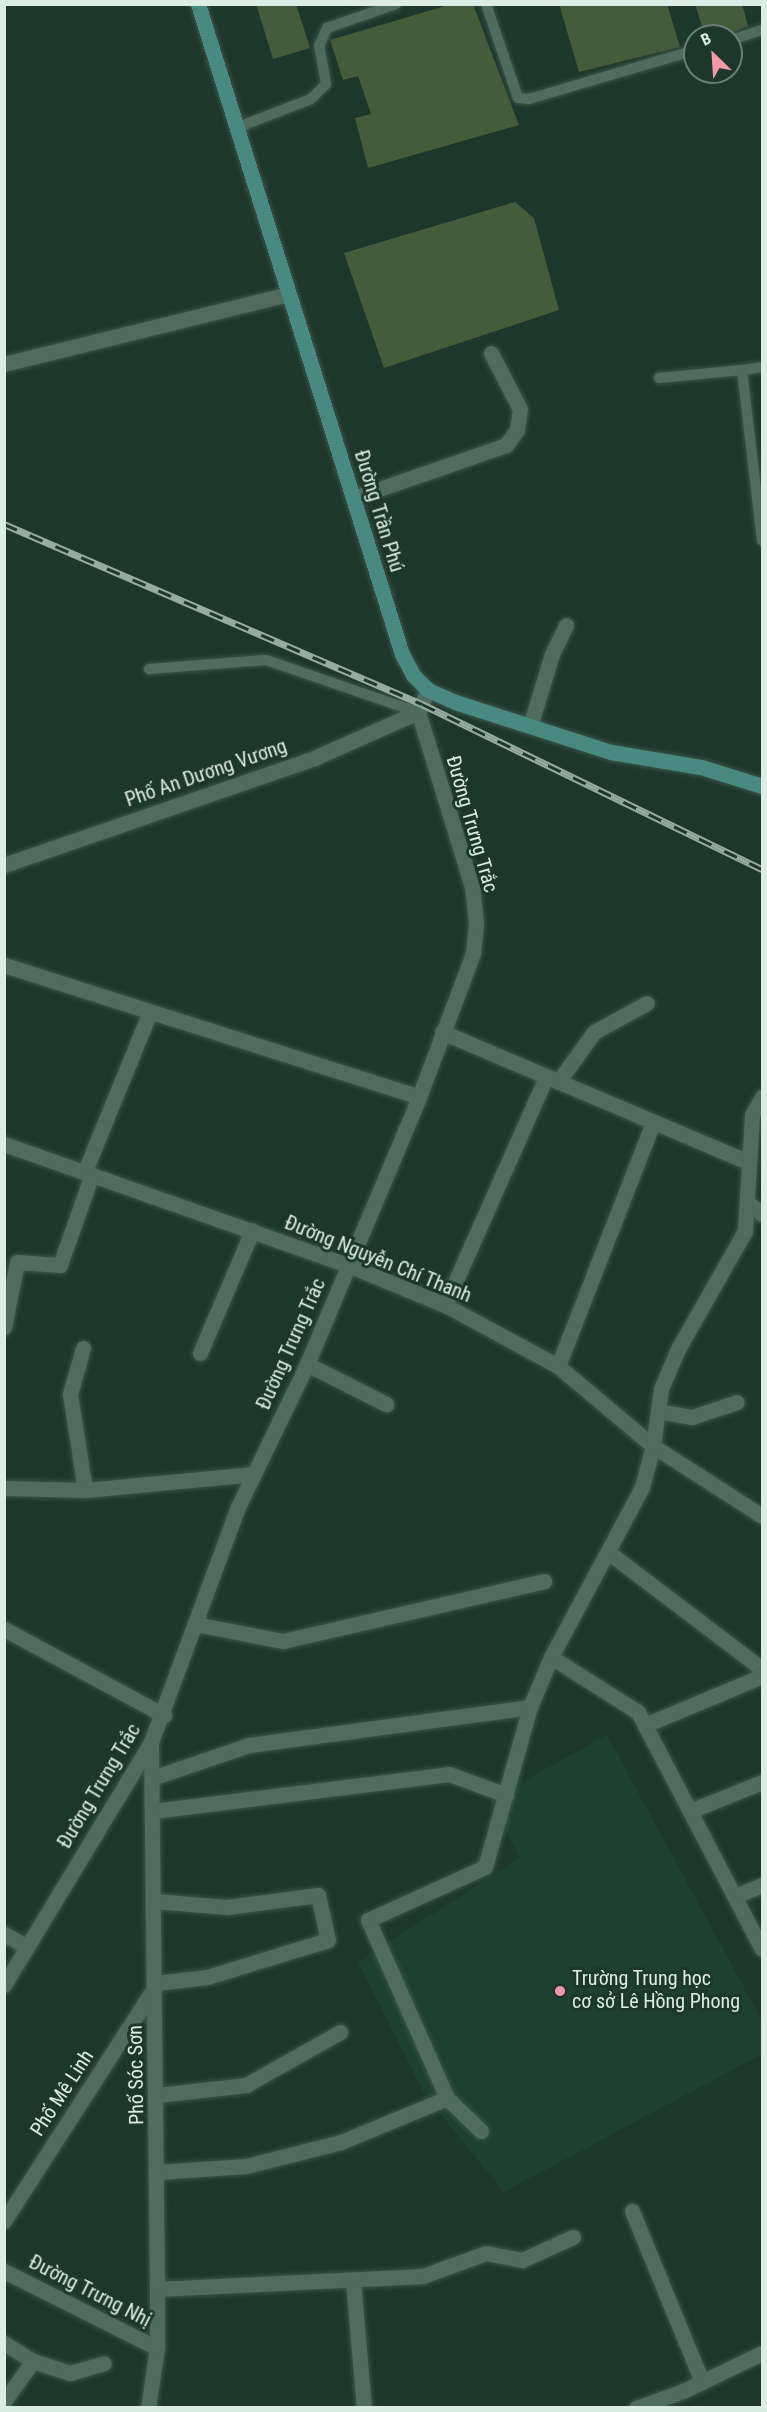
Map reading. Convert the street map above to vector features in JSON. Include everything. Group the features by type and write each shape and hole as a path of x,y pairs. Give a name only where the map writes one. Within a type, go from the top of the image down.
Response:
{"main road":[{"name":"Đường Trần Phú","path":"198,4 402,654 413,675 428,690"},
{"path":"428,690 611,752 701,767 762,786"}],"street":[{"path":"4,364 289,294"},
{"path":"353,498 506,445 517,430 520,410 490,354"},
{"path":"530,726 552,654 566,625"},
{"path":"418,712 428,690"},
{"name":"Phố An Dương Vương","path":"4,865 314,758 418,712"},
{"name":"Đường Trưng Trắc","path":"4,1985 152,1742 254,1474 307,1364 418,1097 473,952 476,923 472,887 418,712"},
{"path":"4,965 418,1097"},
{"path":"445,1305 552,1079 594,1032 647,1003"},
{"path":"4,1327 17,1262 60,1265 88,1173 150,1012"},
{"path":"442,1032 748,1162"},
{"path":"481,2131 447,2098 368,1920 485,1867 530,1707 551,1657 642,1487 653,1446 662,1389 678,1349 745,1231 752,1115 762,1097"},
{"path":"558,1366 653,1122"},
{"name":"Đường Nguyễn Chí Thanh","path":"4,1144 348,1265 445,1305 558,1366 653,1446 762,1516"},
{"path":"747,1202 762,1214"},
{"path":"200,1353 252,1231"},
{"path":"83,1348 70,1394 85,1490"},
{"path":"307,1364 386,1404"},
{"path":"658,1411 692,1417 737,1402"},
{"path":"4,1488 85,1490 254,1474"},
{"path":"608,1552 762,1669"},
{"path":"195,1624 283,1641 544,1581"},
{"path":"4,1629 164,1715"},
{"path":"551,1657 638,1712 762,1949"},
{"path":"645,1725 762,1676"},
{"path":"152,1778 249,1745 530,1707"},
{"name":"Phố Sóc Sơn","path":"148,2408 157,2348 158,2172 152,1742"},
{"path":"153,1811 449,1774 506,1795"},
{"path":"690,1811 762,1782"},
{"path":"735,1896 762,1885"},
{"path":"154,1900 227,1907 318,1895 328,1940 207,1977 156,1985"},
{"path":"4,1934 27,1947"},
{"name":"Phố Mê Linh","path":"4,2221 156,1985"},
{"path":"157,2095 246,2085 340,2032"},
{"path":"158,2172 246,2166 341,2142 447,2098"},
{"path":"632,2211 702,2382"},
{"path":"157,2289 423,2276 486,2253 522,2260 573,2237"},
{"name":"Đường Trưng Nhị","path":"4,2271 157,2348"},
{"path":"353,2280 364,2408"},
{"path":"4,2343 33,2361 70,2373 104,2363"},
{"path":"636,2408 702,2382 762,2354"},
{"path":"4,2401 33,2361"}],"lane":[{"path":"236,128 311,99 326,84 319,46 327,28 396,4"},
{"path":"486,4 518,98 529,99 683,54"},
{"path":"743,36 762,30"},
{"path":"658,378 762,367"},
{"path":"742,370 762,541"},
{"path":"149,669 266,660 418,712"}],"shaded area":[{"name":"Trường Trung học cơ sở Lê Hồng Phong","path":"607,1735 762,2021 762,2054 504,2192 425,2095 358,1962 520,1858 490,1800"}],"building":[{"path":"256,4 296,4 310,48 273,59"},
{"path":"452,4 473,4 519,125 368,168 355,118 371,114 358,76 343,80 330,40"},
{"path":"559,4 667,4 680,47 579,72"},
{"path":"695,4 742,4 748,26 743,28 743,24 701,24"},
{"path":"515,202 534,218 559,310 384,368 344,253"}],"railway":[{"path":"4,524 422,704 762,869"}],"place":[{"name":"Trường Trung học cơ sở Lê Hồng Phong","path":"560,1991"}]}
